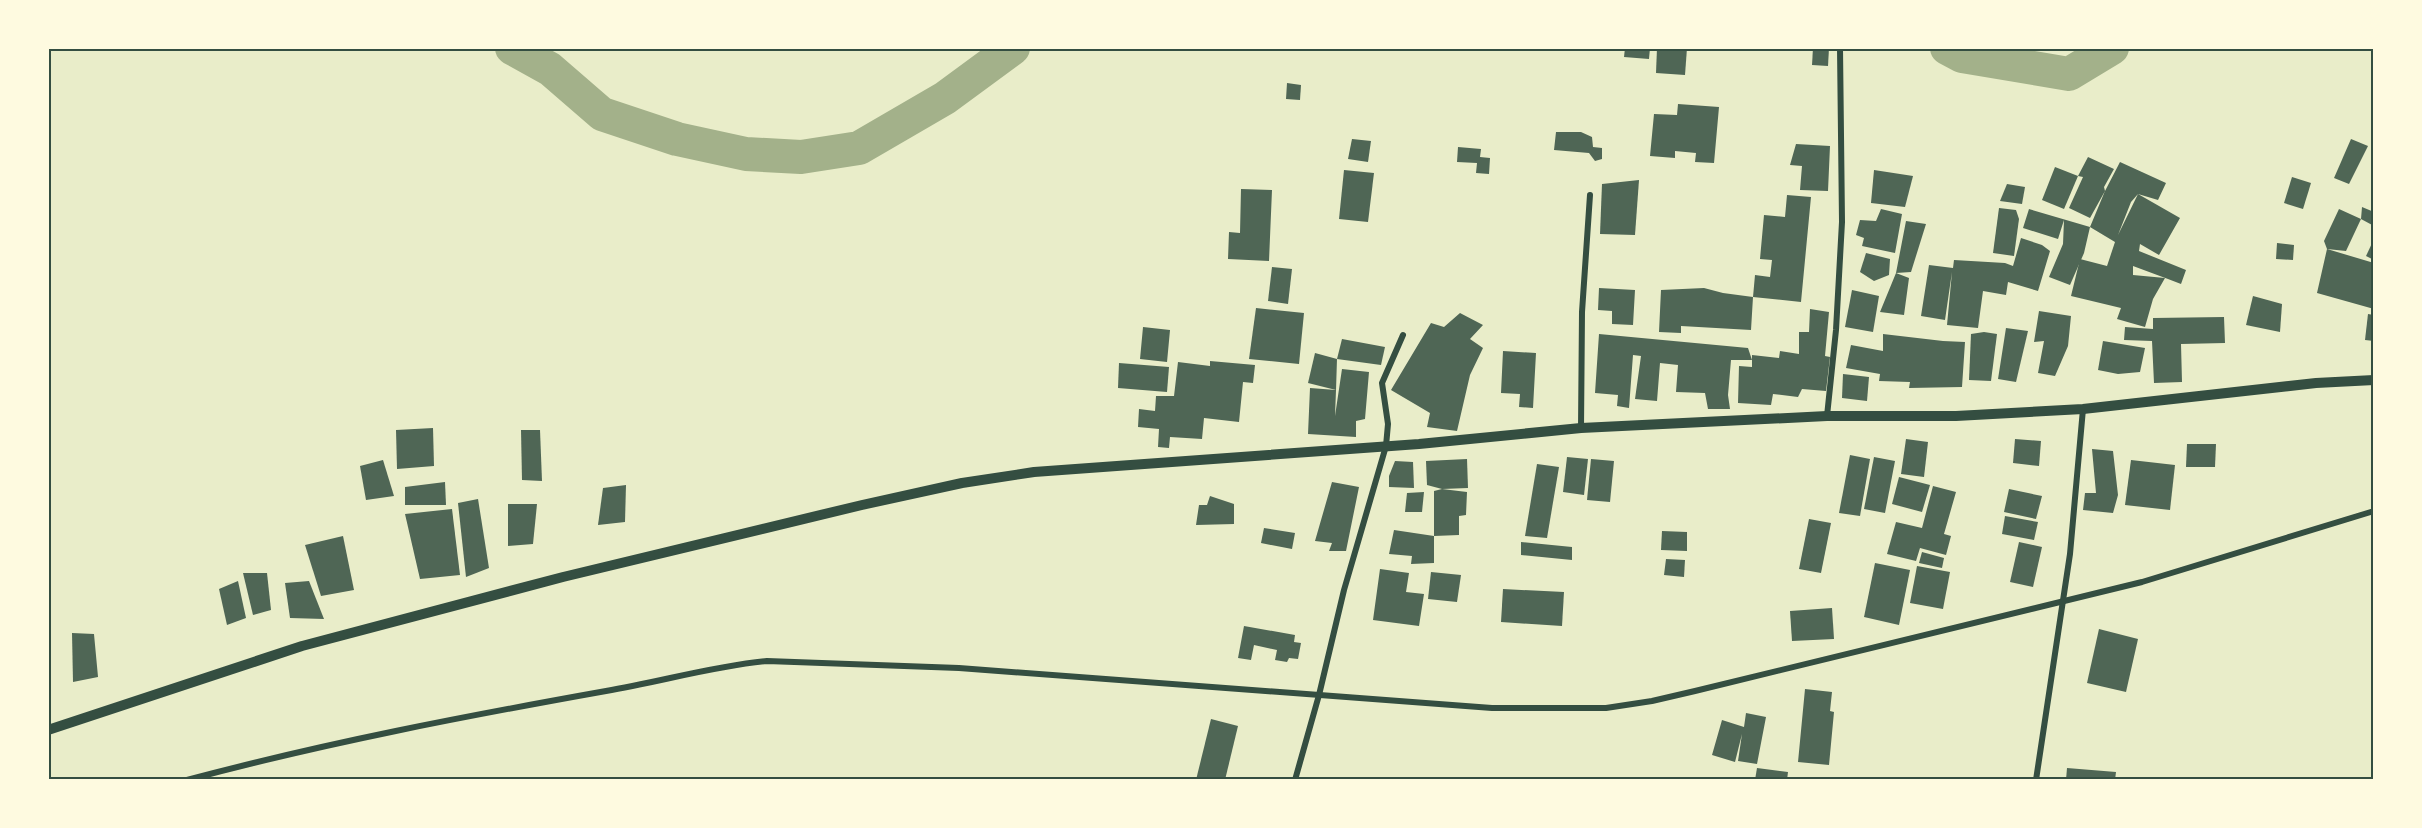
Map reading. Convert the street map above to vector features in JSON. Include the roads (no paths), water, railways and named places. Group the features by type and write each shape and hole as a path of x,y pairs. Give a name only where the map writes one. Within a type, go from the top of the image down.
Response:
{"street":[{"path":"1827,416 1836,330 1842,222 1840,48"},
{"path":"1581,428 1582,312 1590,195"},
{"path":"1295,780 1319,695 1344,590 1386,446 1388,424 1382,383 1403,336"},
{"path":"48,730 302,646 563,577 940,488 1044,471 1386,446 1581,428 1827,416 1956,416 2083,409 2316,383 2374,380"},
{"path":"2036,780 2074,515 2083,409"},
{"path":"188,780 262,760 529,705 655,683 742,663 759,662 959,668 1492,708 1606,708 1653,701 2142,582 2374,511"}],"waterway":[{"path":"512,48 550,69 602,114 677,139 746,154 801,157 859,148 945,98 1013,48"},
{"path":"1947,48 1962,56 2069,74 2112,48"}]}
